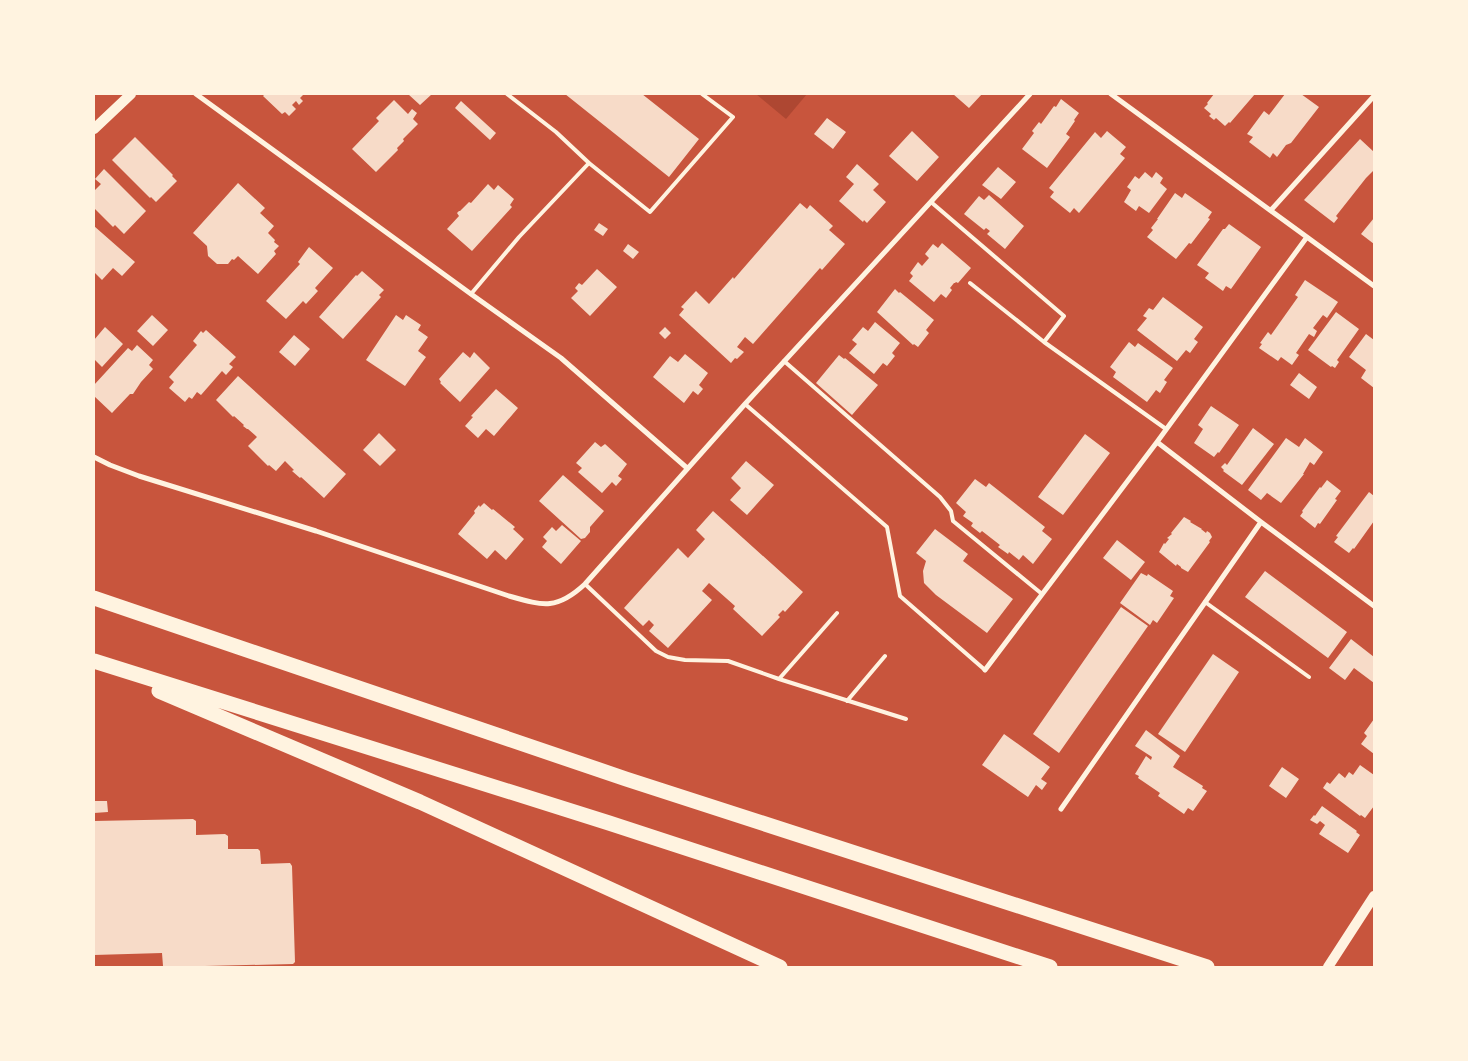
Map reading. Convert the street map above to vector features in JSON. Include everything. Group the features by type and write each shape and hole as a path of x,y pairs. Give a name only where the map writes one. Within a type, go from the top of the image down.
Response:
{"highway":[{"path":"94,598 617,776 1207,967"},
{"path":"94,662 420,802 780,967"},
{"path":"94,662 609,823 1050,967"}],"main road":[{"path":"94,129 131,94"},
{"path":"1328,967 1374,896"}],"street":[{"path":"196,94 561,358 687,468"},
{"path":"94,457 140,476 316,531 509,596 537,604 552,604 564,600 575,594 585,584 784,361 1030,94"},
{"path":"1111,94 1374,286"},
{"path":"1271,210 1374,96"},
{"path":"985,670 1157,442 1307,237"},
{"path":"1157,442 1374,606"},
{"path":"1061,809 1261,522"}],"lane":[{"path":"507,94 556,132 650,212 733,118 702,94"},
{"path":"471,294 519,237 589,162"},
{"path":"931,202 1064,316 1044,342"},
{"path":"970,283 1044,342 1166,429"},
{"path":"784,361 940,497 952,511 953,521 1042,594"},
{"path":"745,404 887,527 900,596 985,670"},
{"path":"585,584 656,651 668,657 685,660 728,661 906,720"},
{"path":"1205,602 1309,677"},
{"path":"779,679 837,613"},
{"path":"846,701 886,656"}],"shaded area":[{"path":"756,94 807,94 786,119"}],"building":[{"path":"265,94 304,94 300,98 303,101 299,105 296,101 292,105 296,109 289,116 285,112 282,114 263,96"},
{"path":"408,94 432,94 420,105"},
{"path":"565,94 642,94 699,139 669,177"},
{"path":"953,94 982,94 969,108"},
{"path":"1214,94 1255,94 1230,123 1225,126 1216,118 1214,120 1209,116 1211,114 1204,108"},
{"path":"1285,94 1301,94 1319,107 1291,143 1286,145 1277,157 1273,153 1270,158 1249,142 1253,137 1247,134 1264,111 1269,115"},
{"path":"1061,99 1079,113 1066,134 1070,137 1047,168 1022,149 1034,133 1032,131 1039,122 1041,124"},
{"path":"394,100 408,114 412,109 417,113 413,119 418,124 403,139 404,141 397,148 398,150 376,172 352,149 379,121 376,118"},
{"path":"461,101 496,133 490,140 455,108"},
{"path":"827,118 846,132 833,149 814,134"},
{"path":"912,131 939,157 917,181 889,156"},
{"path":"1107,131 1126,147 1120,154 1125,158 1079,213 1074,208 1070,213 1050,197 1054,192 1049,188 1095,132 1101,138"},
{"path":"135,137 177,181 156,202 112,160"},
{"path":"1360,139 1374,152 1374,170 1336,216 1338,218 1334,223 1304,200"},
{"path":"857,164 879,184 873,190 886,202 867,223 864,220 863,222 839,201 854,184 846,177"},
{"path":"998,167 1016,182 1001,199 982,185"},
{"path":"104,169 146,211 124,234 115,225 113,227 94,208 94,191 101,184 95,179"},
{"path":"1145,172 1152,178 1156,172 1163,178 1160,183 1167,189 1149,213 1139,206 1136,211 1124,202 1131,190 1127,187 1135,176 1139,179"},
{"path":"238,183 265,208 260,213 274,226 268,233 279,246 274,251 276,254 258,274 238,256 228,264 217,264 208,256 207,246 193,233"},
{"path":"488,184 494,190 498,185 514,199 510,205 512,207 472,251 447,229 459,216 457,213 469,202 471,203"},
{"path":"1175,193 1182,198 1185,193 1212,212 1208,218 1210,219 1191,244 1189,243 1176,259 1147,237"},
{"path":"989,195 1024,226 1005,249 987,234 990,231 986,228 984,230 964,214 979,196 984,200"},
{"path":"800,203 807,209 810,205 833,226 829,230 845,244 822,270 820,268 753,344 745,337 737,347 744,352 731,363 679,315 684,309 681,307 696,291 709,304 733,277 734,279"},
{"path":"1374,218 1374,244 1361,234"},
{"path":"599,223 608,229 603,236 594,230"},
{"path":"1229,224 1261,247 1231,289 1226,286 1223,291 1205,278 1209,273 1197,265 1223,229"},
{"path":"94,226 135,262 122,276 113,268 102,280 94,272"},
{"path":"942,243 971,268 958,283 954,283 950,288 952,290 946,298 941,294 934,302 909,281 913,276 910,273 918,262 922,266 929,258 925,254 933,244 938,248"},
{"path":"628,244 639,252 633,259 623,251"},
{"path":"309,247 333,268 315,288 318,291 306,304 303,301 286,319 266,301 300,264 298,262"},
{"path":"597,269 617,287 590,316 571,298 578,291 575,288 579,283 582,285"},
{"path":"362,271 384,290 379,295 381,297 343,339 319,317 356,275"},
{"path":"1305,280 1338,302 1327,318 1323,315 1313,328 1317,331 1314,337 1309,334 1296,353 1299,355 1292,365 1281,357 1278,361 1259,348 1262,344 1260,343 1268,332 1271,335 1298,297 1295,295"},
{"path":"895,289 934,320 926,330 929,333 918,347 913,345 877,312"},
{"path":"1163,297 1203,327 1194,339 1198,342 1190,353 1186,350 1177,361 1137,330 1147,318 1143,316 1149,308 1153,310"},
{"path":"1336,312 1359,329 1337,360 1339,362 1335,368 1308,350"},
{"path":"152,315 168,330 153,346 137,331"},
{"path":"396,315 403,320 406,315 421,325 418,330 428,337 418,351 426,357 405,386 366,360"},
{"path":"875,322 900,343 892,353 895,356 887,366 883,363 874,374 849,353 857,344 852,340 863,327 868,331"},
{"path":"105,327 123,344 102,367 94,359 94,340"},
{"path":"665,327 671,333 665,339 659,333"},
{"path":"206,330 236,357 229,364 233,367 226,375 222,371 201,395 197,392 192,399 189,397 185,402 169,388 174,382 169,377 197,345 193,341 201,331 203,333"},
{"path":"1366,334 1374,340 1374,388 1361,378 1366,370 1349,357"},
{"path":"294,335 310,349 295,366 279,352"},
{"path":"1129,342 1135,347 1138,343 1173,368 1164,380 1167,382 1160,393 1156,390 1147,402 1113,377 1116,372 1110,367"},
{"path":"137,345 153,360 149,365 153,369 133,394 130,394 112,413 94,396 94,385 128,348 132,351"},
{"path":"463,352 470,358 474,352 490,368 460,402 440,383 439,379"},
{"path":"685,354 708,373 699,385 703,389 698,395 693,391 684,403 653,377 670,356 678,362"},
{"path":"839,355 878,385 852,415 816,383"},
{"path":"1299,373 1317,387 1309,399 1290,385"},
{"path":"238,376 346,474 324,498 292,471 294,470 285,461 276,471 268,466 248,446 257,437 216,400"},
{"path":"496,389 518,408 494,436 486,429 478,438 465,426 473,417 471,416"},
{"path":"1211,406 1239,425 1214,457 1194,443 1203,429 1198,425"},
{"path":"1253,428 1274,444 1242,485 1223,471 1221,467 1225,463 1227,465"},
{"path":"379,433 396,450 380,466 363,450"},
{"path":"1085,434 1110,453 1063,515 1038,497"},
{"path":"1286,438 1299,447 1305,438 1323,452 1314,465 1310,462 1304,474 1281,503 1267,493 1261,500 1248,490"},
{"path":"595,442 601,447 605,444 627,464 618,476 622,479 616,486 612,482 602,493 578,472 582,468 576,463"},
{"path":"746,461 774,485 747,515 730,500 741,488 731,478"},
{"path":"563,475 604,511 590,527 590,532 585,538 581,539 539,501"},
{"path":"975,479 986,487 989,483 1045,527 1042,531 1052,539 1033,564 1023,555 1019,560 1009,552 1008,554 982,531 980,533 971,526 973,523 963,516 966,512 956,503"},
{"path":"1327,480 1341,491 1335,499 1337,500 1315,528 1300,516"},
{"path":"1369,492 1374,496 1374,521 1349,553 1334,542 1338,537 1336,536"},
{"path":"484,503 515,527 513,529 524,539 506,560 495,550 487,559 458,534 479,505 480,507"},
{"path":"713,511 803,592 785,612 783,610 778,615 780,617 762,636 733,609 735,606 709,583 702,591 712,600 668,648 649,631 654,625 649,620 643,626 624,608 678,548 688,558 705,539 696,530"},
{"path":"1184,517 1206,533 1207,531 1210,533 1212,537 1188,572 1177,564 1176,566 1159,552 1164,543 1169,539 1167,538"},
{"path":"562,525 581,541 561,564 542,547 547,541 543,537 552,527 556,531"},
{"path":"935,529 968,554 963,561 1013,599 987,633 936,595 924,583 923,571 926,561 916,553"},
{"path":"1117,540 1145,562 1131,580 1103,558"},
{"path":"1265,571 1347,632 1328,658 1245,597"},
{"path":"1141,573 1147,576 1148,574 1173,591 1170,596 1174,598 1157,623 1153,620 1150,625 1120,603"},
{"path":"1121,607 1148,626 1059,753 1033,734"},
{"path":"1351,639 1374,657 1374,683 1354,668 1345,680 1329,668"},
{"path":"1213,654 1239,672 1185,752 1158,734"},
{"path":"1374,719 1374,754 1361,744 1367,736 1364,733"},
{"path":"1146,730 1180,756 1173,767 1203,786 1202,788 1207,791 1193,811 1188,808 1184,814 1158,796 1160,793 1135,774 1146,756 1151,760 1152,757 1135,746"},
{"path":"1004,734 1050,767 1041,779 1047,783 1042,790 1036,785 1028,797 982,765"},
{"path":"1360,765 1374,775 1374,806 1365,818 1323,788 1327,782 1330,784 1339,773 1345,778 1349,772 1353,775"},
{"path":"1282,767 1299,779 1286,798 1269,786"},
{"path":"94,801 107,801 108,812 94,813"},
{"path":"1322,806 1360,835 1348,853 1319,834 1325,825 1320,821 1317,824 1310,820"},
{"path":"193,819 196,821 196,835 225,834 228,836 228,849 258,849 260,851 261,864 290,863 292,866 295,962 293,964 164,967 162,953 94,955 94,821"}]}
